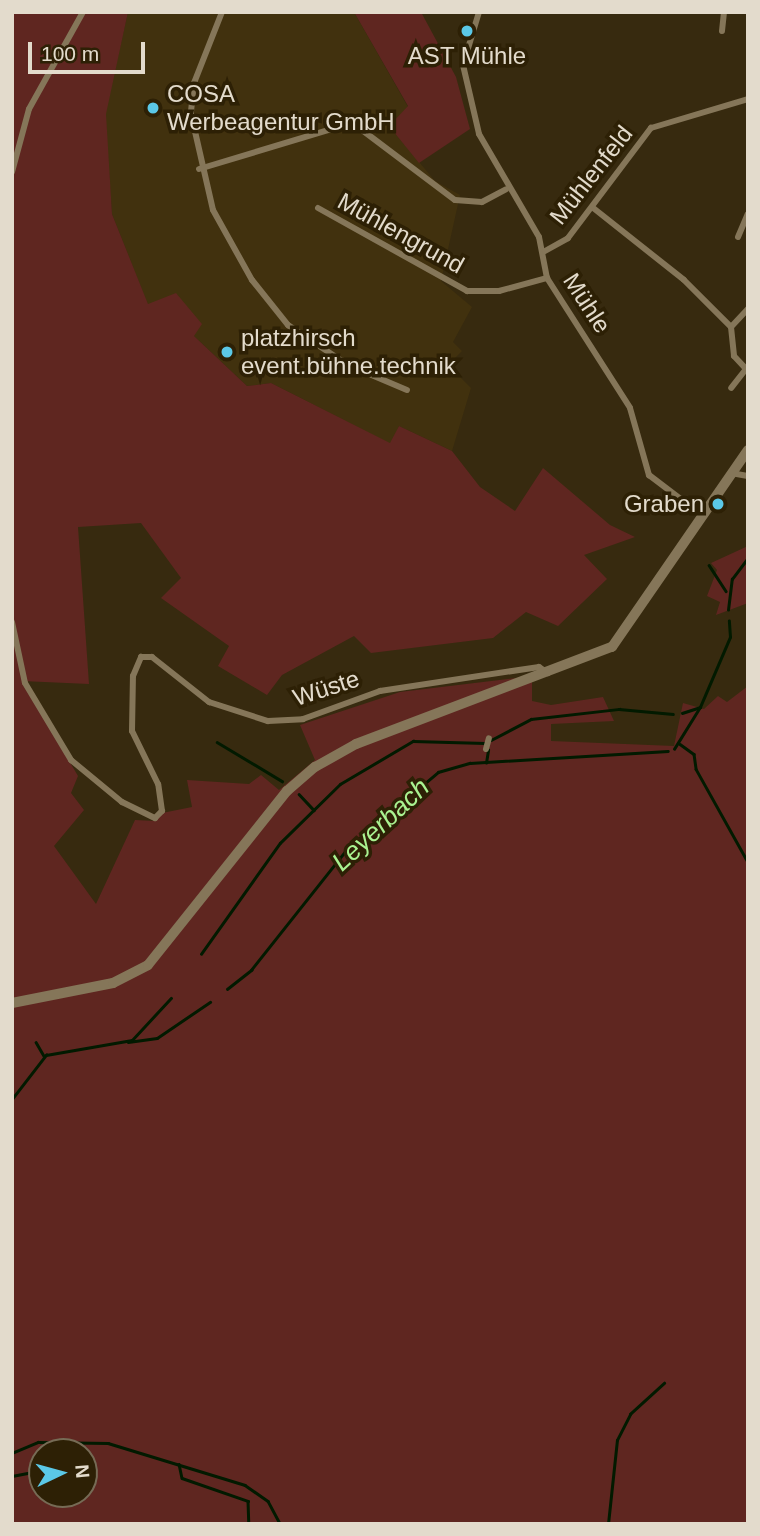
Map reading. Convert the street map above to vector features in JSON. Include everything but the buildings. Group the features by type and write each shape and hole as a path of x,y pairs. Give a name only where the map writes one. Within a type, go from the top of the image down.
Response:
{"main road":[{"path":"12,1003 113,983 148,965 287,791 315,768 356,744 580,664 620,639 748,450"}],"street":[{"path":"12,172 29,109 83,12"},
{"path":"222,12 194,83 191,114 199,169 232,247 288,325 348,365 407,390"},
{"name":"Mühle","path":"479,12 466,47 463,81 479,134 506,189 545,251 547,278 630,408 649,475 703,516"},
{"path":"722,31 724,12"},
{"name":"Mühlenfeld","path":"545,251 568,238 651,128 748,99"},
{"path":"199,169 345,125 362,130 455,200 482,202 506,189"},
{"path":"592,207 684,280 730,327 734,356 746,369 731,388"},
{"name":"Mühlengrund","path":"318,208 467,291 499,291 547,278"},
{"path":"738,237 748,214"},
{"path":"730,327 748,309"},
{"path":"731,473 748,476"},
{"name":"Wüste","path":"12,622 25,682 66,753 89,777 155,818 162,811 158,783 132,731 133,677 141,657 152,657 209,702 268,721 303,719 380,691 539,667 549,674"},
{"path":"486,749 489,738"}],"shaded area":[{"path":"12,12 128,12 106,114 112,214 148,304 176,293 202,324 194,336 247,386 271,383 390,443 399,426 452,451 480,487 515,511 543,468 610,525 635,537 584,555 607,579 558,626 526,612 493,638 371,653 354,636 282,675 267,695 218,666 229,646 161,598 181,578 141,523 78,527 89,684 22,681 78,776 71,793 84,810 54,846 96,904 135,820 155,821 162,813 192,807 187,780 249,784 261,775 279,790 315,760 300,725 400,692 532,676 532,701 551,705 603,697 614,721 551,724 551,741 674,746 683,703 704,709 718,696 727,702 748,686 748,1524 12,1524"},
{"path":"128,12 354,12 408,107 389,126 435,181 460,195 441,281 472,307 453,342 462,351 448,365 471,388 452,451 399,426 391,444 271,383 247,386 194,336 148,305 112,214 105,114"},
{"path":"354,12 421,12 456,77 470,129 419,163 389,126 408,106"},
{"path":"748,546 748,603 716,615 720,602 707,596 717,570 711,563"}],"waterway":[{"name":"Leyerbach","path":"728,610 732,579 748,558"},
{"path":"709,565 726,591"},
{"name":"Leyerbach","path":"682,713 700,707 730,637 729,621"},
{"path":"674,749 700,707"},
{"name":"Leyerbach","path":"491,740 531,719 619,709 673,714"},
{"name":"Leyerbach","path":"201,954 280,843 340,784 413,741 485,743"},
{"path":"217,742 282,781"},
{"path":"680,744 694,754 696,769 748,862"},
{"path":"486,763 488,750"},
{"name":"Leyerbach","path":"227,989 251,970 347,849 438,772 470,763 668,751"},
{"path":"299,794 314,810"},
{"name":"Leyerbach","path":"12,1099 46,1055 132,1040 171,998"},
{"path":"128,1042 157,1038 210,1002"},
{"path":"36,1042 44,1056"},
{"path":"608,1524 617,1440 630,1414 664,1383"},
{"path":"12,1453 38,1442 108,1443 245,1485 268,1501 280,1524"},
{"path":"179,1464 182,1478 248,1501 249,1524"},
{"path":"12,1476 28,1473"}],"place":[{"name":"AST Mühle","path":"467,31"},
{"name":"COSA Werbeagentur GmbH","path":"153,108"},
{"name":"platzhirsch event.bühne.technik","path":"227,352"},
{"name":"Graben","path":"718,504"}]}
